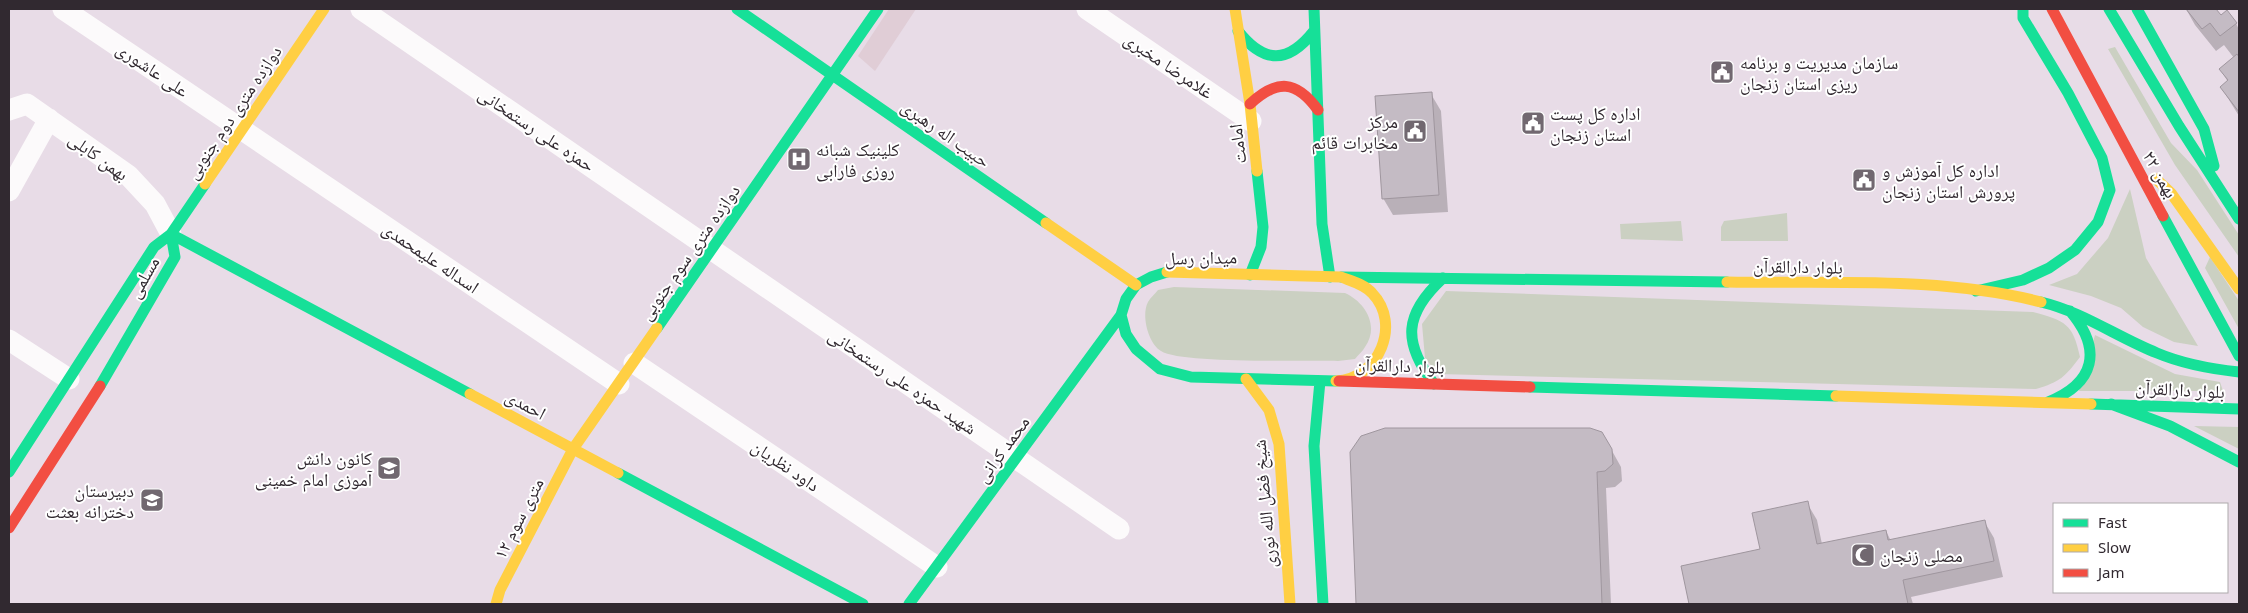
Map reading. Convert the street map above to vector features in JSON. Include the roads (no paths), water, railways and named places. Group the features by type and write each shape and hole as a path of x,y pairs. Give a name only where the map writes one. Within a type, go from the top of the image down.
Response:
{"main road":[{"name":"دوازده متری دوم جنوبی","path":"171,234 324,9"},
{"name":"حبیب اله رهبری","path":"737,9 1136,285"},
{"name":"دوازده متری سوم جنوبی","path":"573,449 620,384 878,9"},
{"name":"امامت","path":"1236,9 1264,227 1261,247 1250,275"},
{"path":"1314,9 1322,224 1336,277"},
{"path":"1976,291 2023,280 2048,268 2075,250 2098,222 2110,190 2102,158 2068,93 2023,18 2023,9"},
{"name":"۲۲ بهمن","path":"2052,9 2239,356"},
{"path":"2109,9 2146,73 2223,197 2239,219"},
{"path":"2137,9 2204,129 2223,197"},
{"path":"1238,31 1247,44 1260,54 1276,57 1292,53 1305,45 1314,31"},
{"path":"1250,112 1262,91 1278,86 1294,87 1309,96 1318,110"},
{"path":"2132,158 2172,193 2239,289"},
{"name":"مسلمی","path":"9,472 154,247 171,234 174,257 93,398 9,528"},
{"name":"احمدی","path":"171,234 863,604"},
{"name":"میدان رسل","path":"1122,315 1126,334 1136,349 1160,369 1191,377 1339,381 1355,377 1369,368 1380,354 1385,339 1386,322 1381,306 1371,292 1361,285 1336,277 1167,272 1151,277 1136,285"},
{"name":"بلوار دارالقرآن","path":"1336,277 1926,285 2012,296 2068,310 2114,330 2157,354 2192,364 2239,372"},
{"path":"1434,384 1421,368 1415,356 1411,329 1416,309 1427,291 1443,278"},
{"path":"1122,315 1126,299 1136,285"},
{"path":"2047,402 2064,397 2078,386 2087,372 2091,355 2089,338 2081,322 2068,310"},
{"name":"محمد کرانی","path":"909,604 1122,315"},
{"name":"شیخ فضل الله نوری","path":"1246,379 1269,410 1279,444 1290,604"},
{"path":"1320,381 1314,446 1323,604"},
{"name":"بلوار دارالقرآن","path":"1339,381 2239,409"},
{"path":"2111,404 2170,426 2239,462"},
{"name":"۱۲ متری سوم","path":"496,604 500,590 573,449"}],"street":[{"name":"علی عاشوری","path":"63,9 242,129"},
{"name":"حمزه علی رستمخانی","path":"361,9 712,250"},
{"name":"غلامرضا مخبری","path":"1087,9 1250,112"},
{"name":"بهمن کابلی","path":"9,92 18,107 49,120 128,174 155,204 171,234"},
{"path":"9,191 49,120"},
{"name":"اسداله علیمحمدی","path":"242,129 620,384"},
{"name":"شهید حمزه علی رستمخانی","path":"712,250 1119,529"},
{"path":"9,340 69,379"},
{"name":"داود نظریان","path":"634,363 937,567"}],"place":[{"name":"سازمان مدیریت و برنامه ریزی استان زنجان","path":"1722,72"},
{"name":"اداره کل پست استان زنجان","path":"1533,123"},
{"name":"مرکز مخابرات قائم","path":"1415,131"},
{"name":"کلینیک شبانه روزی فارابی","path":"799,159"},
{"name":"اداره کل آموزش و پرورش استان زنجان","path":"1864,180"},
{"name":"کانون دانش آموزی امام خمینی","path":"389,468"},
{"name":"دبیرستان دخترانه بعثت","path":"152,500"},
{"name":"مصلی زنجان","path":"1863,555"}]}
